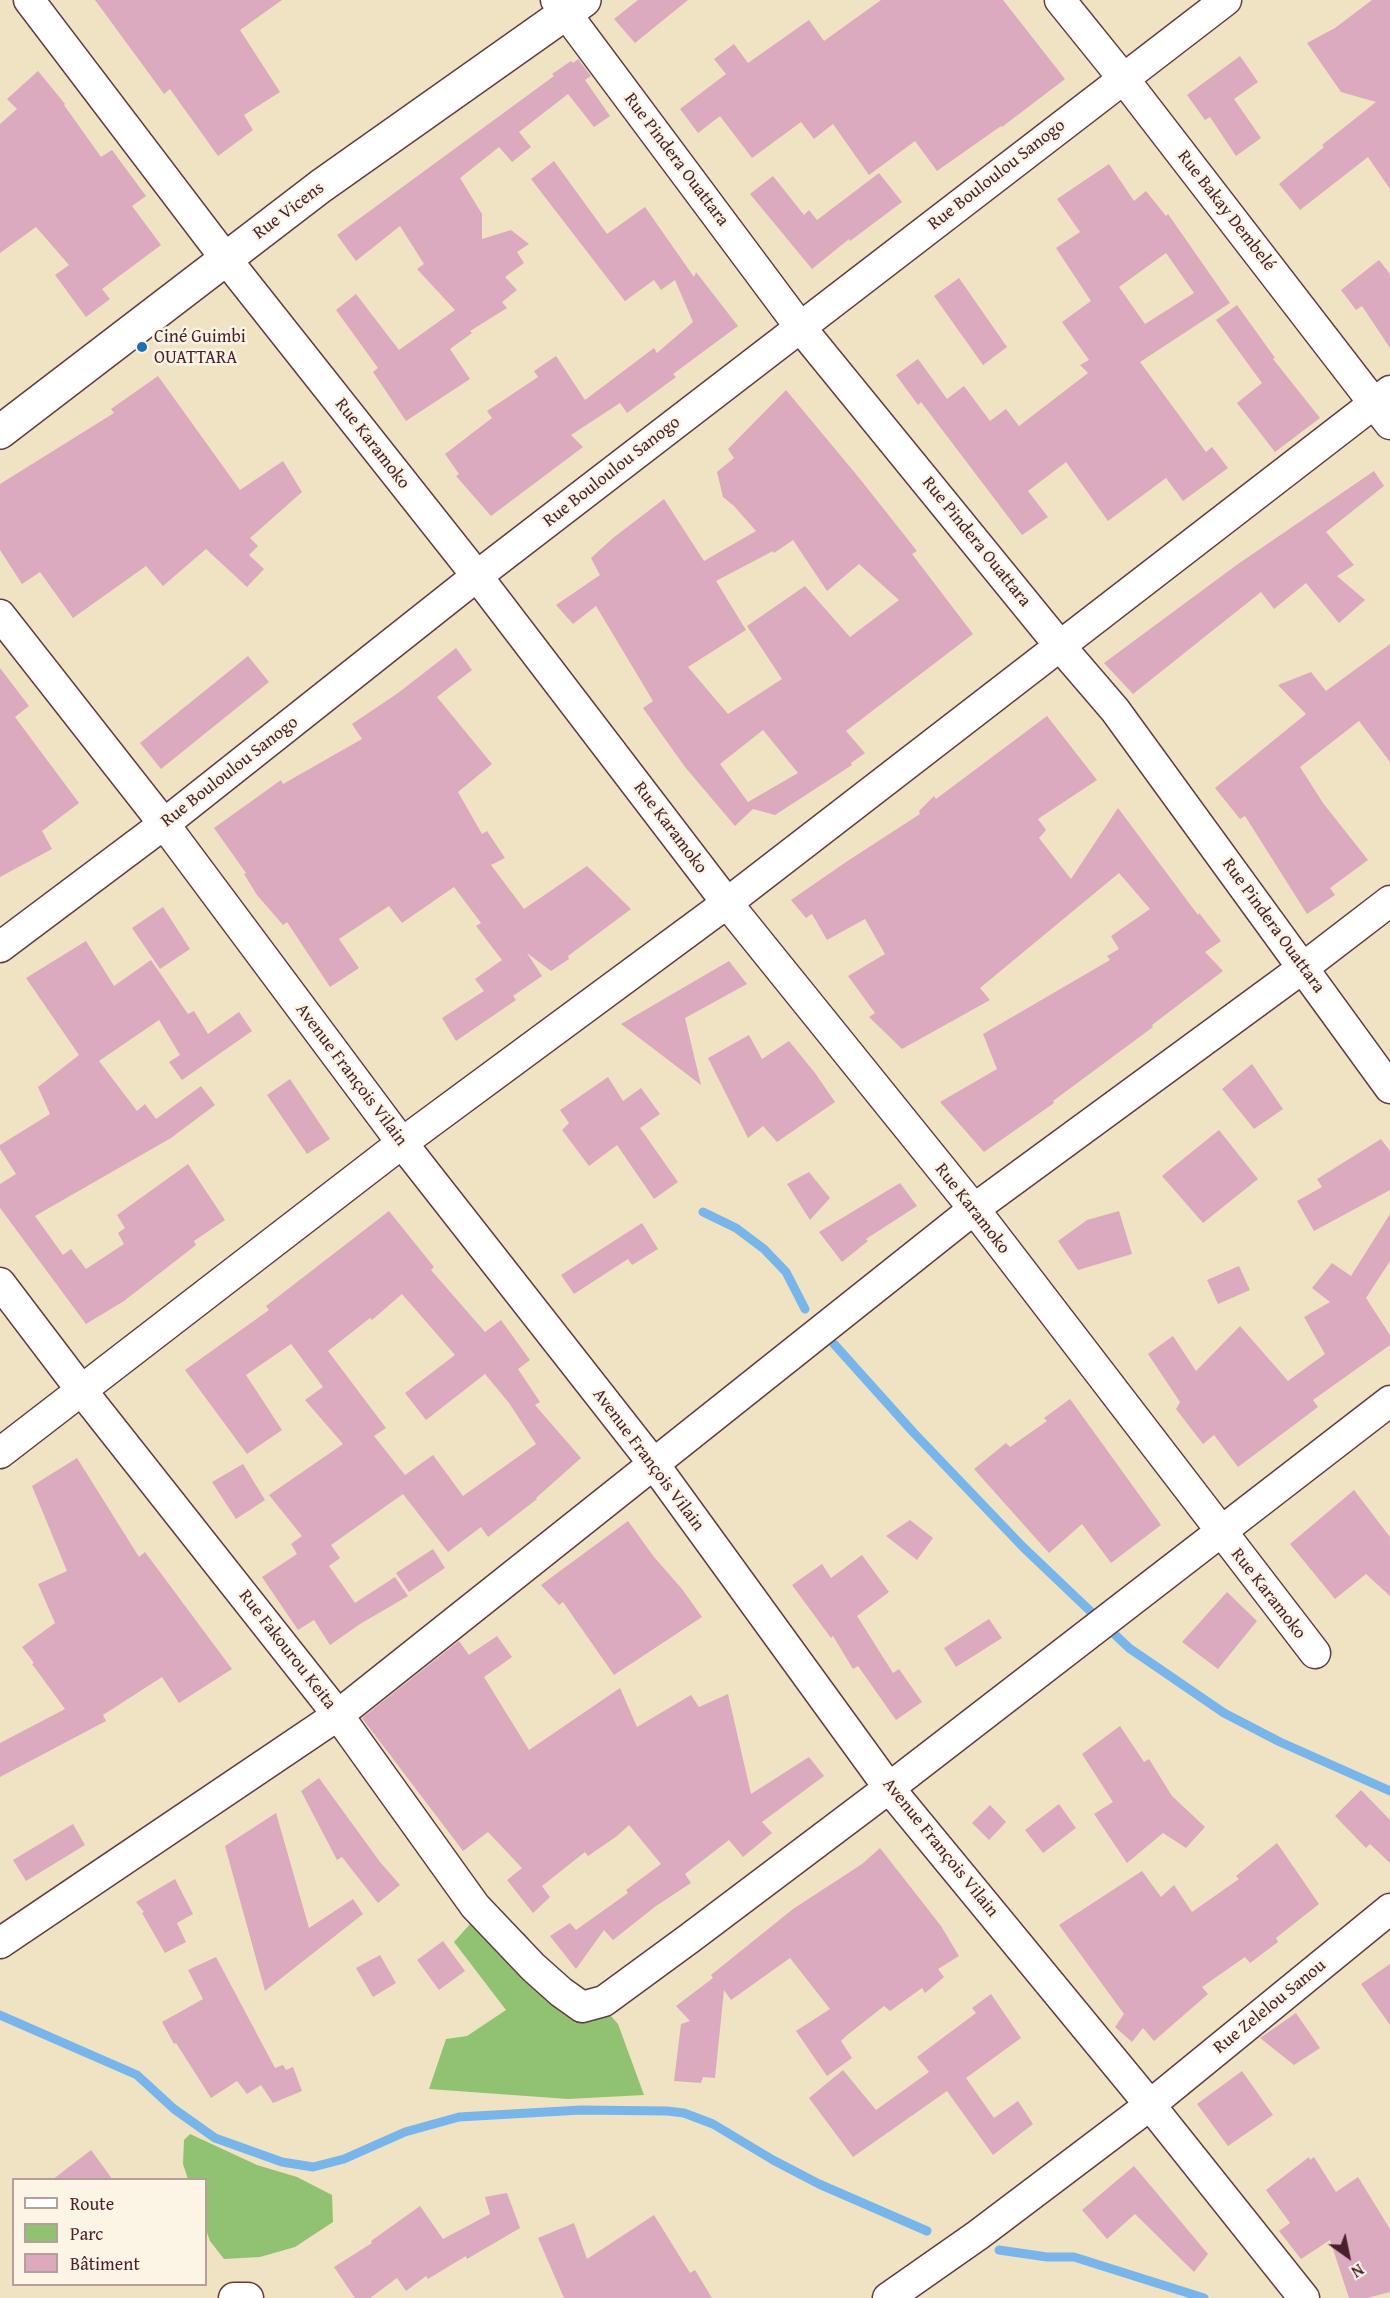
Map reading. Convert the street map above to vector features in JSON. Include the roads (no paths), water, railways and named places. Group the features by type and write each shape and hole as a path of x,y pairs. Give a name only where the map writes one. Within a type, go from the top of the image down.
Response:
{"street":[{"name":"Rue Karamoko","path":"29,0 226,259 477,576 727,903 974,1209 1315,1653"},
{"name":"Rue Bakay Dembelé","path":"1060,0 1385,406"},
{"name":"Rue Bouloulou Sanogo","path":"0,947 164,824 477,576 1226,0"},
{"name":"Rue Vicens","path":"0,432 321,186 569,5"},
{"name":"Rue Pindera Ouattara","path":"569,5 800,327 1115,710 1390,1088"},
{"path":"0,1453 402,1143 727,903 1060,645 1385,406"},
{"name":"Avenue François Vilain","path":"0,615 164,824 402,1143 653,1463 889,1788 1150,2105 1304,2298"},
{"path":"1,1941 338,1715 974,1209 1304,967 1390,900"},
{"name":"Rue Fakourou Keita","path":"0,1283 82,1391 338,1715 475,1906 547,1980 582,2007 604,2001 629,1984 889,1788"},
{"path":"889,1788 1390,1401"},
{"name":"Rue Zelelou Sanou","path":"888,2298 978,2235 1150,2105 1390,1909"},
{"path":"234,2298 248,2298"}],"waterway":[{"path":"703,1212 736,1228 764,1249 786,1272 805,1309"},
{"path":"834,1344 913,1432 1023,1547 1129,1648 1224,1713 1280,1742 1390,1791"},
{"path":"0,2015 137,2075 174,2109 215,2138 282,2162 313,2167 344,2159 405,2132 459,2117 581,2110 667,2111 684,2113 713,2124 819,2184 927,2231"},
{"path":"999,2250 1047,2257 1074,2257 1204,2298"}],"place":[{"name":"Ciné Guimbi OUATTARA","path":"142,347"}]}
